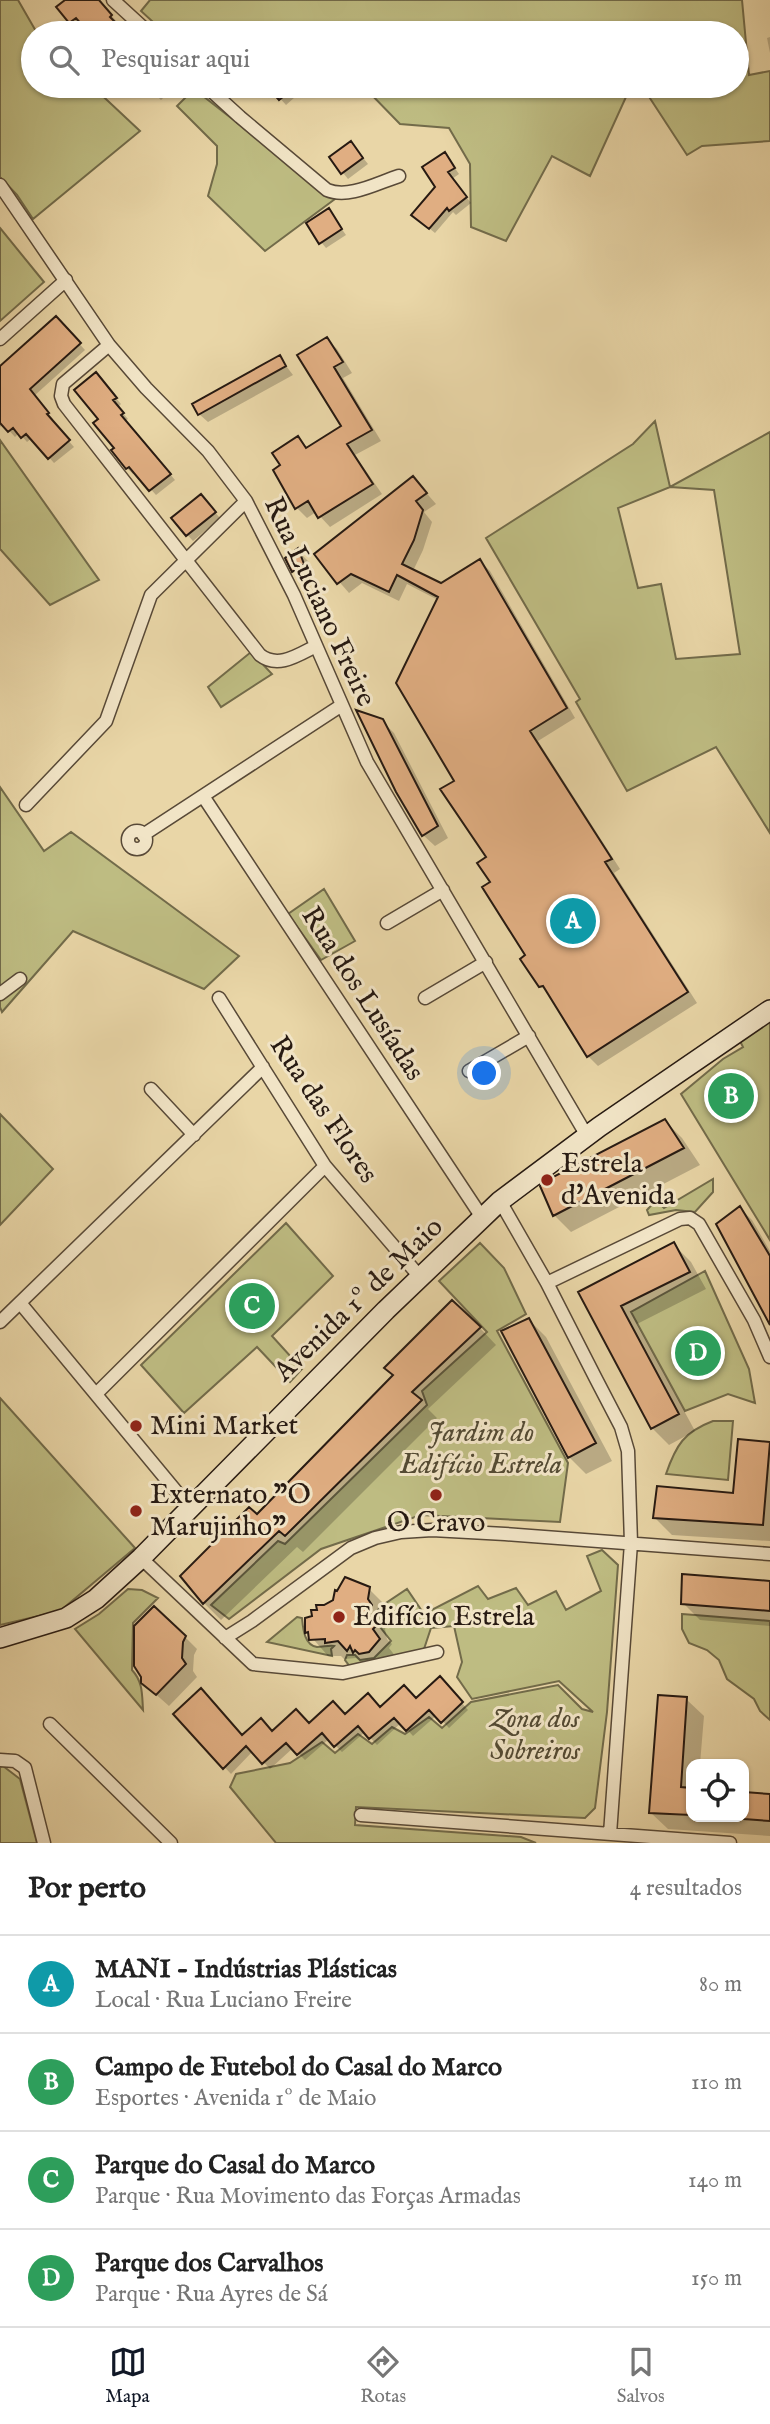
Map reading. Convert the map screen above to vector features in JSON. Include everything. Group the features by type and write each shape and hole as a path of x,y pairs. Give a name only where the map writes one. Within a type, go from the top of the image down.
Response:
{"street":[{"path":"113,0 136,21"},
{"path":"219,98 327,190 347,193 399,176"},
{"name":"Rua Luciano Freire","path":"0,185 109,345 146,388 208,451 246,500 294,595 367,762 587,1136"},
{"path":"0,339 66,280"},
{"path":"109,345 63,384 61,396 77,422 249,642 268,662 291,659 316,646"},
{"path":"26,805 106,721 150,595 246,500"},
{"path":"143,835 342,705"},
{"name":"Rua dos Lusíadas","path":"202,796 483,1219"},
{"path":"387,923 443,890"},
{"path":"425,998 486,962"},
{"path":"0,994 20,979"},
{"name":"Rua das Flores","path":"219,998 325,1166 420,1277"},
{"name":"Avenida 1º de Maio","path":"0,1638 66,1618 96,1599 141,1558 420,1277 500,1201 587,1136 770,1010"},
{"path":"469,1072 529,1036"},
{"path":"0,1322 263,1067"},
{"path":"151,1089 194,1135"},
{"path":"96,1394 325,1166"},
{"path":"500,1201 547,1283 623,1432 630,1467 631,1543 610,1834"},
{"path":"547,1283 680,1219 690,1219 699,1224 754,1320 770,1357"},
{"path":"21,1304 190,1508"},
{"path":"225,1638 251,1622 339,1556 363,1542 387,1535 432,1530 770,1554"},
{"path":"141,1558 253,1664 343,1673 437,1652"},
{"path":"50,1724 171,1843"},
{"path":"0,1760 15,1760 25,1768 44,1843"},
{"path":"361,1815 730,1843"}],"green space":[{"path":"0,0 18,0 30,21 21,21 21,98 105,98 140,131 33,219 17,195 0,177"},
{"path":"150,0 742,0 744,21 152,21 141,11"},
{"path":"770,71 770,141 702,146 687,155 650,98 749,98 749,75"},
{"path":"185,98 206,98 335,199 265,251 208,196 217,164 217,146 177,106"},
{"path":"375,98 626,98 590,176 552,156 506,241 471,227 470,164 449,128 400,124"},
{"path":"0,228 44,282 0,321"},
{"path":"655,421 670,487 770,432 770,833 716,747 627,791 576,702 580,699 486,538 633,444","holes":["670,487 714,490 740,654 676,659 661,584 638,588 618,508"]},
{"path":"0,440 99,580 50,605 0,549"},
{"path":"251,652 272,674 221,707 208,687"},
{"path":"0,787 44,851 71,832 239,956 204,989 73,931 2,1012"},
{"path":"324,889 355,941 321,960 288,914"},
{"path":"770,1020 770,1240 681,1094 723,1059 743,1047 739,1039"},
{"path":"0,1114 53,1169 0,1225"},
{"path":"713,1179 713,1192 695,1212 676,1210 649,1215 647,1210 656,1200 664,1208"},
{"path":"286,1223 333,1276 272,1336 302,1369 290,1382 257,1347 184,1413 141,1365"},
{"name":"Jardim do Edifício Estrela","path":"480,1243 504,1268 526,1314 497,1331 568,1463 560,1522 421,1515 321,1549 229,1619 211,1605 278,1541 285,1544 427,1405 422,1391 487,1332 439,1281"},
{"path":"705,1271 749,1369 755,1403 728,1394 685,1411 631,1312"},
{"path":"0,1398 135,1548 60,1611 0,1625"},
{"path":"713,1421 733,1421 728,1480 666,1474 682,1441 695,1430"},
{"name":"Zona dos Sobreiros","path":"602,1550 618,1565 607,1712 595,1808 585,1818 356,1807 355,1825 521,1837 536,1843 276,1843 230,1787 236,1774 290,1763 322,1742 335,1753 358,1734 372,1744 392,1727 405,1734 429,1717 442,1728 471,1702 558,1685 582,1709 593,1712 559,1681 472,1699 457,1677 462,1662 454,1626 431,1628 424,1649 351,1668 345,1660 347,1655 355,1655 360,1660 374,1658 391,1641 373,1618 380,1607 407,1589 424,1614 478,1586 488,1599 516,1588 528,1605 556,1591 566,1610 601,1591 587,1556"},
{"path":"128,1589 142,1590 158,1598 133,1623 132,1670 140,1684 143,1710 75,1629 99,1614"},
{"path":"682,1614 770,1621 770,1720 760,1711 754,1699 727,1679 719,1660 707,1650 689,1643 682,1629"},
{"path":"297,1617 302,1618 309,1643 317,1647 334,1646 331,1649 332,1656 267,1642"},
{"path":"3,1766 20,1779 37,1843 0,1843 0,1767"}],"building":[{"path":"65,0 99,0 114,21 79,21 76,18 67,21 56,7"},
{"path":"351,141 363,158 341,174 329,157"},
{"path":"445,152 455,168 448,172 467,197 449,211 447,208 429,229 411,215 435,187 422,167"},
{"path":"329,208 342,229 319,244 306,223"},
{"path":"56,316 81,343 30,389 70,440 48,459 26,434 21,438 13,428 8,432 0,423 0,366"},
{"path":"327,337 343,362 334,367 372,430 347,444 373,484 318,518 308,501 295,509 273,470 280,465 272,453 298,436 306,448 341,426 297,355"},
{"path":"280,355 286,366 198,415 192,404"},
{"path":"96,372 117,398 113,400 124,413 121,415 171,474 149,491 111,450 114,448 93,423 98,419 74,390"},
{"path":"413,476 427,493 416,501 423,510 414,540 402,564 441,583 480,559 567,708 530,731 612,859 605,862 688,992 587,1057 543,986 539,987 520,959 525,955 482,887 490,882 477,863 486,857 440,789 454,781 396,683 438,597 397,575 389,592 351,574 337,584 314,554"},
{"path":"201,494 216,512 186,536 171,518"},
{"path":"298,548 304,564 292,572 285,558"},
{"path":"356,710 383,719 438,826 422,836 396,792"},
{"path":"665,1119 684,1148 553,1216 540,1186"},
{"path":"740,1206 770,1256 770,1325 716,1224"},
{"path":"674,1242 690,1272 621,1306 679,1414 651,1429 578,1292"},
{"path":"452,1300 481,1327 412,1392 422,1400 285,1536 279,1531 203,1604 180,1576 249,1507 257,1514 393,1375 384,1368"},
{"path":"529,1318 596,1443 568,1458 501,1331"},
{"path":"738,1439 770,1442 763,1525 653,1518 657,1486 733,1493"},
{"path":"682,1574 770,1581 770,1611 681,1604"},
{"name":"Edifício Estrela","path":"345,1577 370,1587 368,1599 372,1605 368,1611 370,1621 376,1626 373,1629 380,1639 369,1652 359,1654 355,1650 353,1653 350,1646 347,1651 338,1641 325,1643 325,1639 309,1640 308,1632 305,1633 305,1618 312,1616 311,1610 317,1610 316,1605 324,1605 333,1600 335,1590 337,1591"},
{"path":"154,1606 186,1636 182,1658 186,1664 156,1695 141,1683 141,1677 134,1666 134,1626"},
{"path":"440,1676 463,1702 441,1723 429,1710 406,1731 394,1718 369,1739 358,1726 334,1747 322,1733 297,1755 286,1743 262,1764 246,1746 223,1769 173,1714 201,1688 242,1735 261,1718 272,1731 296,1709 309,1723 333,1701 345,1714 368,1693 380,1707 404,1685 416,1698"},
{"path":"658,1695 687,1697 681,1787 686,1788 686,1815 649,1813"},
{"path":"749,1792 770,1794 770,1821 749,1819"}],"place":[{"name":"MANI - Indústrias Plásticas","path":"573,921"},
{"name":"Campo de Futebol do Casal do Marco","path":"731,1096"},
{"name":"Estrela d'Avenida","path":"547,1180"},
{"name":"Parque do Casal do Marco","path":"252,1306"},
{"name":"Parque dos Carvalhos","path":"698,1353"},
{"name":"Mini Market","path":"136,1426"},
{"name":"O Cravo","path":"436,1495"},
{"name":"Externato \"O Marujinho\"","path":"136,1511"},
{"name":"Edifício Estrela","path":"339,1617"}]}
